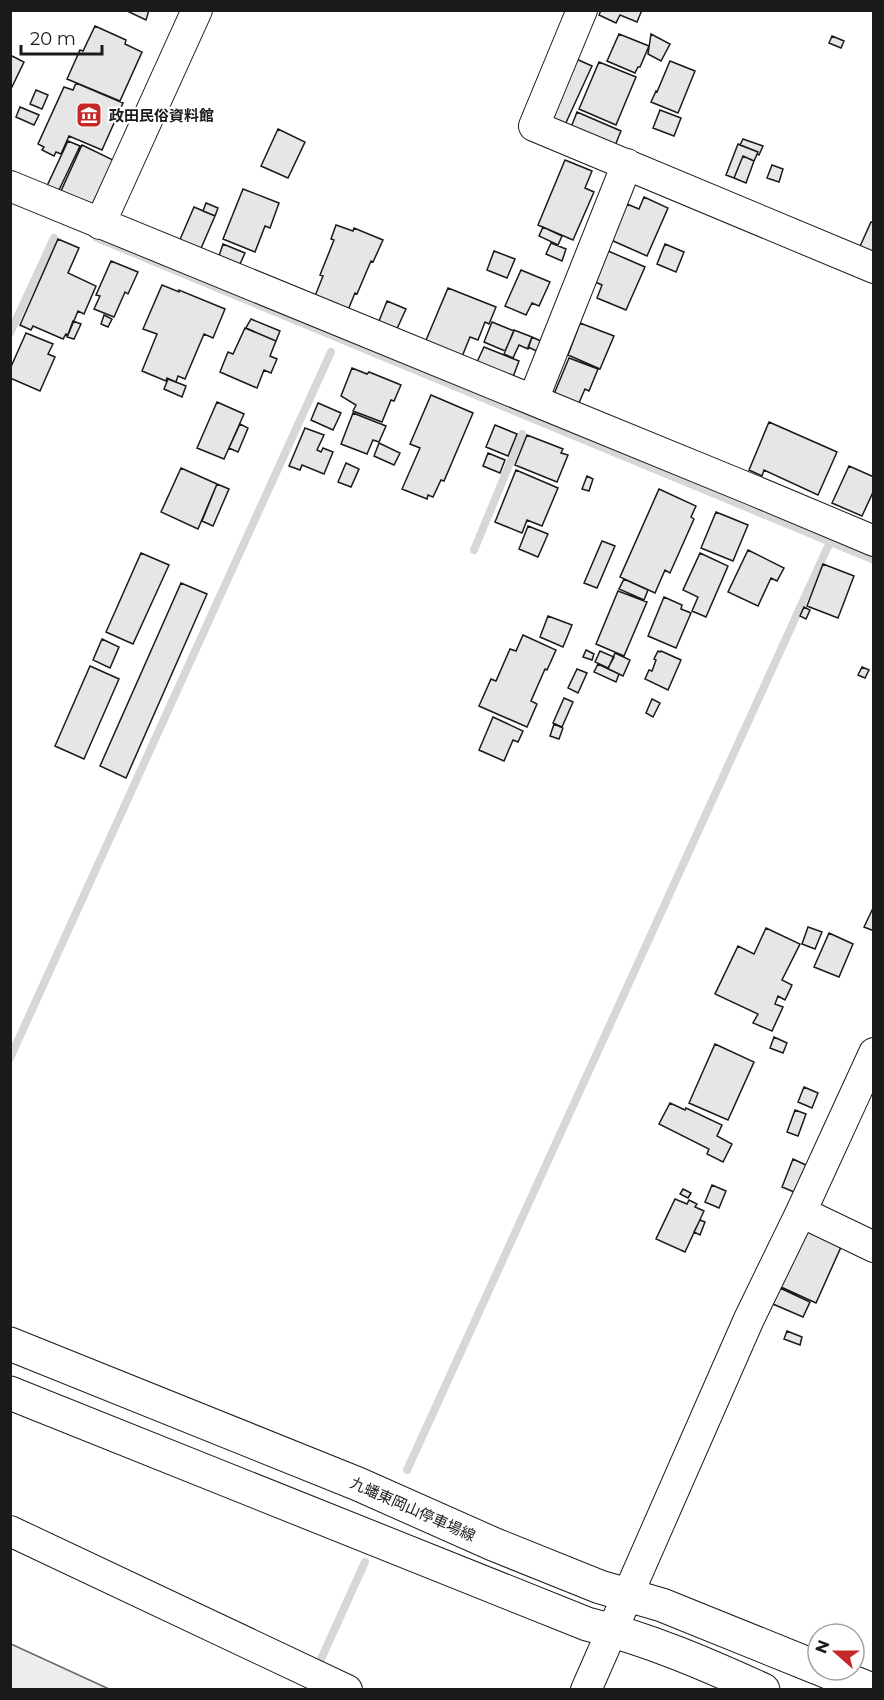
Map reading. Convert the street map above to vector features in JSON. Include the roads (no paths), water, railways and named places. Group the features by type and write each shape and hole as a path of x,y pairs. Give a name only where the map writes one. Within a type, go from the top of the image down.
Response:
{"main road":[{"name":"九蟠東岡山停車場線","path":"10,1344 358,1484 492,1544 600,1587 662,1605 806,1663"},
{"path":"10,1393 587,1624 648,1642 763,1689"},
{"path":"854,1682 872,1689"}],"street":[{"path":"100,224 197,10"},
{"path":"582,10 534,126 625,170 873,268"},
{"path":"533,400 625,170"},
{"path":"10,186 873,541"},
{"path":"586,1689 749,1319 801,1212 873,1053"},
{"path":"801,1212 873,1247"},
{"path":"10,1531 347,1689"}],"waterway":[{"path":"10,333 54,238"},
{"path":"97,238 874,560"},
{"path":"10,1058 331,352"},
{"path":"474,550 522,434"},
{"path":"407,1470 830,542"},
{"path":"317,1668 365,1562"}],"place":[{"name":"政田民俗資料館","path":"89,115"}]}
